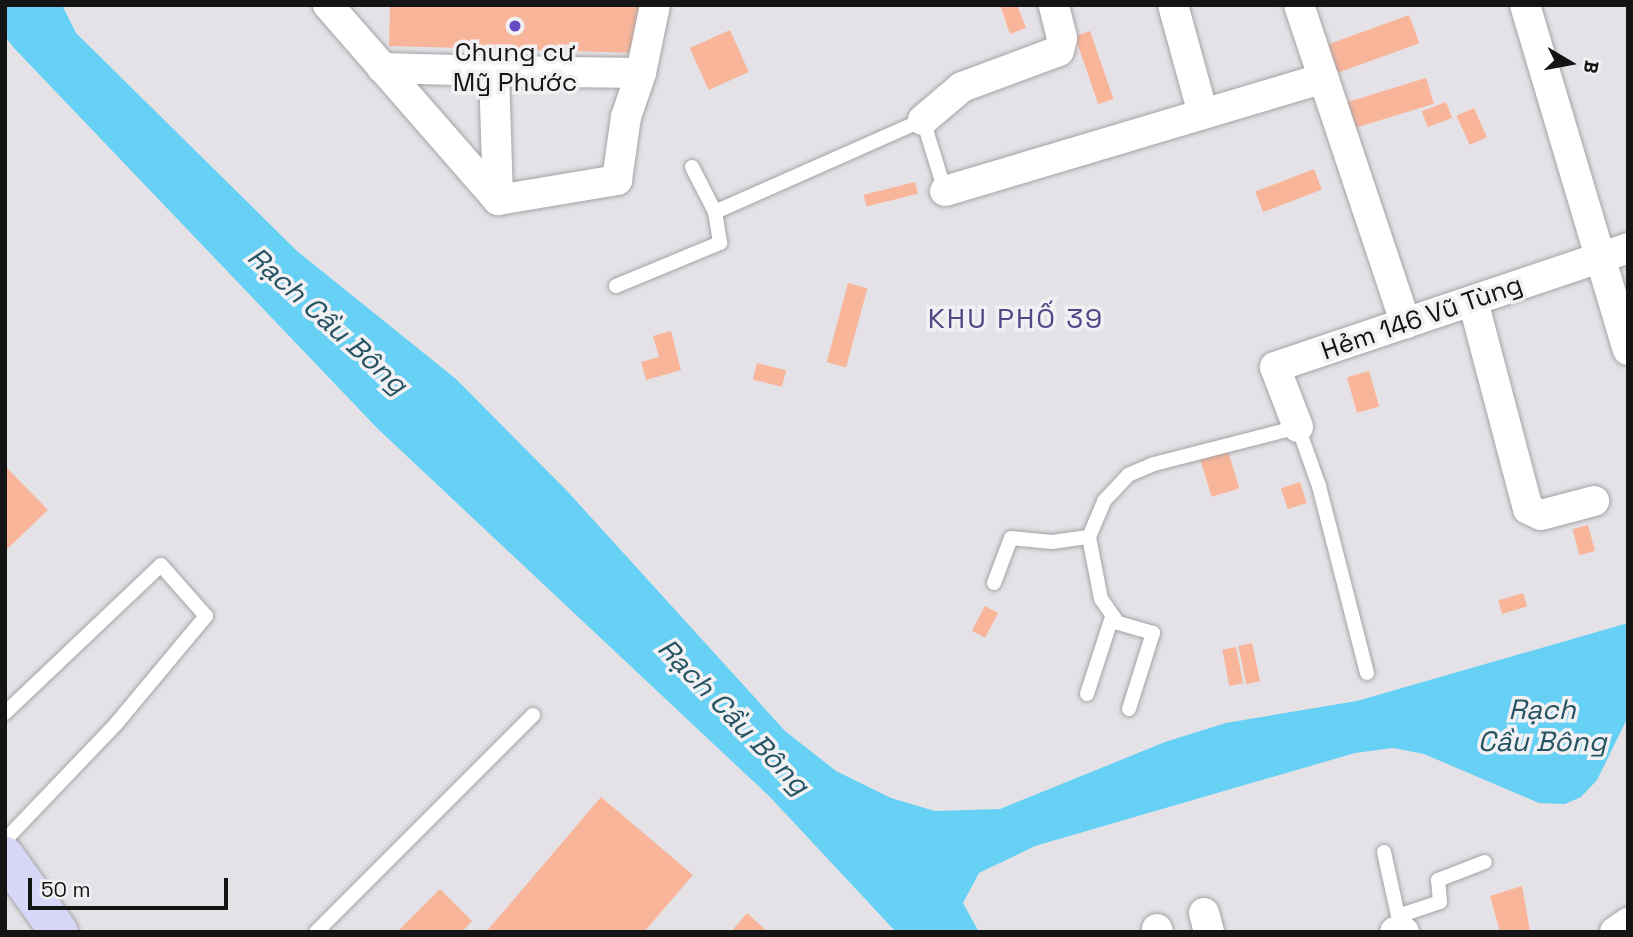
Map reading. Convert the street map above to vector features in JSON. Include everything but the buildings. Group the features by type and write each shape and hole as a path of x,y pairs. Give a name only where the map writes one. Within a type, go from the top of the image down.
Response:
{"main road":[{"path":"5,856 59,932"}],"street":[{"path":"328,5 498,200"},
{"path":"498,200 617,180 626,117 641,73 655,5"},
{"path":"923,120 962,87 1059,51 1062,38 1054,5"},
{"path":"1173,5 1203,114"},
{"path":"1299,5 1406,324"},
{"path":"1525,5 1614,253 1628,350"},
{"path":"382,68 641,73"},
{"path":"494,71 498,200"},
{"path":"945,191 1324,78"},
{"name":"Hẻm 146 Vũ Tùng","path":"1298,427 1275,367 1614,253"},
{"path":"1473,301 1528,509 1541,514 1594,501"},
{"path":"1615,932 1628,923"}],"lane":[{"path":"715,212 923,120 945,191"},
{"path":"616,286 720,243 715,212 692,167"},
{"path":"1087,694 1112,617 1095,577 1089,537 1104,501 1128,475 1184,455 1298,427 1319,486 1367,673"},
{"path":"994,583 1011,538 1052,542 1089,537"},
{"path":"5,713 161,565 206,616 116,724 5,840"},
{"path":"1112,617 1153,633 1129,709"},
{"path":"316,932 533,715"},
{"path":"1384,852 1400,927 1440,902 1438,880 1485,863"}],"water":[{"name":"Rạch Cầu Bông","path":"5,5 62,5 76,33 297,251 456,379 568,492 785,731 836,771 891,798 935,811 1000,809 1165,742 1226,723 1357,701 1628,623 1628,717 1597,780 1581,797 1565,804 1539,803 1424,754 1393,748 1355,753 1035,846 979,873 963,903 979,932 896,932 770,797 378,429 14,48 5,36"}],"place":[{"name":"Chung cư Mỹ Phước","path":"515,26"}],"district":[{"name":"KHU PHỐ 39","path":"1016,318"}]}
